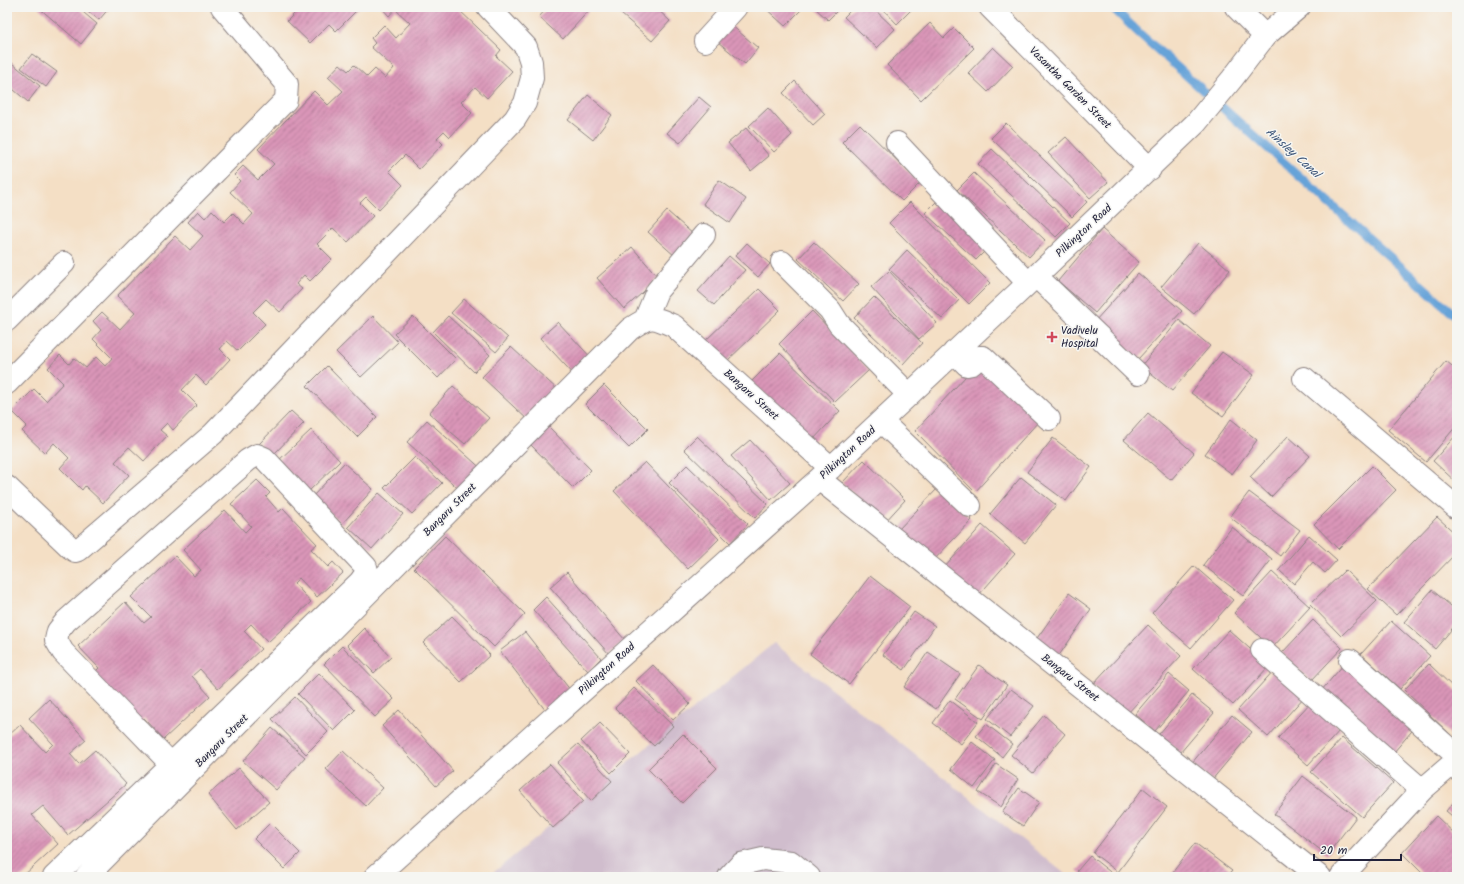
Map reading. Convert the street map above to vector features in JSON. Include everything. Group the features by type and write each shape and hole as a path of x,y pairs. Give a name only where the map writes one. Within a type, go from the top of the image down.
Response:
{"street":[{"path":"7,383 286,100 288,84 222,7"},
{"path":"7,487 75,551 213,434 515,119 525,103 532,78 531,62 526,47 488,7"},
{"path":"705,41 736,7"},
{"name":"Vasantha Garden Street","path":"990,7 1150,169"},
{"path":"1236,7 1265,36"},
{"name":"Pilkington Road","path":"375,877 825,474 1150,169 1196,123 1265,36 1299,7"},
{"path":"897,143 1032,280 1138,374"},
{"path":"645,320 657,291 704,235"},
{"path":"782,262 830,310 838,324 908,395"},
{"path":"7,320 64,263"},
{"name":"Bangaru Street","path":"86,877 630,329 645,320 657,318 674,326 825,474 1320,877"},
{"path":"954,352 967,365 972,364 979,357 983,357 1049,419"},
{"path":"1304,378 1457,508"},
{"path":"881,421 970,506"},
{"path":"54,877 172,764 360,582 367,572 366,567 264,458 257,455 248,460 225,480 66,621 58,630 56,640 64,652 172,764"},
{"path":"1262,650 1422,790"},
{"path":"1350,660 1457,756"},
{"path":"1341,877 1422,790 1457,760"},
{"path":"729,877 741,864 763,859 791,862 809,877"}],"shaded area":[{"path":"774,643 1069,877 488,877"}],"building":[{"path":"38,7 77,7 97,24 81,44"},
{"path":"83,7 110,7 99,20"},
{"path":"293,7 360,7 336,31 329,24 310,43 287,21 297,11"},
{"path":"381,7 456,7 501,50 496,56 512,71 487,98 475,87 461,102 472,113 450,137 444,131 437,138 443,144 419,169 405,155 389,171 403,185 379,210 366,197 360,203 373,216 348,242 333,228 317,244 332,259 310,281 304,275 296,284 302,289 280,312 266,299 253,312 265,324 238,351 227,341 220,349 230,359 206,385 196,375 182,390 197,405 173,430 167,423 160,430 167,436 144,461 129,447 115,462 129,475 103,503 85,486 82,490 60,468 69,458 54,443 45,453 22,431 27,426 12,411 34,389 46,401 63,383 48,368 60,355 69,364 74,358 86,368 96,357 105,366 112,358 93,339 101,330 93,321 102,312 120,329 135,313 117,296 175,236 190,250 203,236 188,222 198,211 205,218 212,210 224,222 233,213 244,224 253,214 230,192 240,181 234,175 243,166 258,180 274,164 258,149 314,91 328,105 343,91 328,77 340,64 348,71 354,65 367,77 375,69 385,78 394,68 371,47 375,43 371,38 384,25 396,38 410,23 395,9 389,16"},
{"path":"548,7 592,7 563,39 539,17"},
{"path":"613,7 655,7 670,21 652,41"},
{"path":"764,7 798,7 801,10 785,26"},
{"path":"814,7 841,7 828,20"},
{"path":"854,7 872,7 895,29 877,48 844,17"},
{"path":"914,7 897,24 882,8"},
{"path":"930,23 944,38 954,28 974,48 921,100 887,65"},
{"path":"731,25 758,48 745,64 718,42"},
{"path":"993,47 1013,66 988,92 968,73"},
{"path":"32,54 57,72 46,87 21,68"},
{"path":"7,59 40,86 28,102 7,84"},
{"path":"795,81 825,114 813,125 783,93"},
{"path":"588,95 612,115 593,140 568,120"},
{"path":"699,97 711,107 680,143 667,133"},
{"path":"768,108 792,135 774,152 749,126"},
{"path":"1006,123 1087,202 1072,217 991,138"},
{"path":"860,124 920,183 902,201 842,142"},
{"path":"746,128 769,156 751,171 728,143"},
{"path":"1066,137 1108,182 1090,198 1048,153"},
{"path":"992,149 1070,223 1056,237 978,164"},
{"path":"974,173 1045,240 1029,257 957,190"},
{"path":"719,180 746,199 730,223 703,204"},
{"path":"941,197 991,245 976,260 925,213"},
{"path":"910,202 990,283 969,304 889,223"},
{"path":"667,211 694,235 675,256 648,232"},
{"path":"1102,229 1139,262 1095,313 1058,281"},
{"path":"814,242 859,284 843,301 798,259"},
{"path":"747,243 770,264 758,277 735,256"},
{"path":"1198,243 1230,270 1194,314 1161,287"},
{"path":"632,247 659,278 624,309 597,278"},
{"path":"907,250 959,300 942,319 889,269"},
{"path":"729,256 745,270 714,305 698,291"},
{"path":"889,271 937,323 919,339 871,287"},
{"path":"1138,273 1182,311 1138,359 1095,321"},
{"path":"759,289 780,310 725,363 704,342"},
{"path":"874,297 922,343 903,364 854,318"},
{"path":"464,299 508,338 496,352 451,313"},
{"path":"812,311 869,370 835,402 779,344"},
{"path":"373,316 398,342 361,377 336,352"},
{"path":"413,316 456,359 438,378 394,334"},
{"path":"448,316 490,355 474,372 433,332"},
{"path":"1179,320 1210,346 1172,391 1141,366"},
{"path":"558,322 595,362 578,379 540,338"},
{"path":"511,347 559,391 530,422 482,377"},
{"path":"1222,352 1254,375 1223,416 1191,393"},
{"path":"780,353 840,411 812,441 751,382"},
{"path":"1446,361 1457,370 1457,425 1426,462 1388,430"},
{"path":"979,362 1039,421 975,492 915,431"},
{"path":"327,366 377,417 357,437 307,386"},
{"path":"604,385 648,429 629,448 585,404"},
{"path":"453,386 489,418 465,444 429,413"},
{"path":"291,411 304,423 272,456 259,444"},
{"path":"1148,413 1194,453 1171,480 1124,440"},
{"path":"1231,419 1257,440 1232,474 1205,454"},
{"path":"427,420 485,472 464,494 407,442"},
{"path":"549,427 591,470 573,488 531,445"},
{"path":"311,430 340,461 308,492 278,461"},
{"path":"1457,434 1457,483 1433,461"},
{"path":"697,436 768,504 755,518 684,449"},
{"path":"1288,436 1310,456 1271,497 1250,477"},
{"path":"1053,438 1091,467 1066,501 1027,472"},
{"path":"750,440 790,483 771,500 731,456"},
{"path":"415,457 442,483 412,514 384,488"},
{"path":"864,460 905,500 884,523 842,483"},
{"path":"645,462 719,539 688,569 614,491"},
{"path":"344,463 373,489 342,524 312,497"},
{"path":"687,465 748,524 730,543 669,483"},
{"path":"1372,466 1396,490 1338,549 1314,524"},
{"path":"1021,477 1056,505 1025,543 990,514"},
{"path":"257,480 270,493 266,497 279,512 283,508 317,544 311,549 328,567 333,562 343,573 317,597 299,578 294,583 311,602 268,642 251,624 244,631 261,649 218,689 200,669 192,676 210,696 164,739 144,718 138,724 92,675 99,668 78,646 125,602 144,623 151,617 131,597 175,556 194,576 201,570 183,550 225,510 245,532 251,526 231,504"},
{"path":"938,488 972,520 931,563 897,531"},
{"path":"1249,492 1300,530 1280,556 1230,517"},
{"path":"379,493 403,514 372,549 348,527"},
{"path":"1437,517 1457,535 1457,552 1396,615 1368,589"},
{"path":"982,525 1015,554 977,597 944,568"},
{"path":"1232,527 1272,559 1243,596 1203,565"},
{"path":"1309,535 1337,560 1325,573 1313,562 1294,584 1279,570"},
{"path":"445,536 525,614 494,647 414,568"},
{"path":"1194,566 1233,600 1191,648 1152,613"},
{"path":"1345,570 1377,601 1341,636 1310,604"},
{"path":"567,572 625,640 609,654 550,587"},
{"path":"1272,572 1310,607 1272,648 1234,613"},
{"path":"870,576 910,607 849,684 810,654"},
{"path":"1432,590 1457,611 1457,623 1435,649 1404,622"},
{"path":"1069,593 1091,609 1058,657 1035,641"},
{"path":"546,597 601,658 588,671 533,610"},
{"path":"914,612 935,626 904,670 883,655"},
{"path":"452,616 490,655 461,682 423,643"},
{"path":"1313,620 1342,648 1311,681 1282,653"},
{"path":"1391,621 1430,656 1400,689 1361,654"},
{"path":"1148,625 1181,656 1125,716 1092,685"},
{"path":"364,628 391,657 374,673 347,645"},
{"path":"1229,630 1269,666 1233,705 1193,669"},
{"path":"525,632 571,691 546,711 500,651"},
{"path":"342,646 394,699 375,717 324,664"},
{"path":"928,652 960,674 936,709 904,687"},
{"path":"1344,664 1417,725 1394,752 1321,691"},
{"path":"1429,664 1457,691 1457,733 1453,737 1404,690"},
{"path":"653,665 690,704 673,720 636,681"},
{"path":"979,665 1007,685 983,719 955,699"},
{"path":"1275,669 1305,696 1268,737 1238,710"},
{"path":"319,673 355,710 334,731 298,694"},
{"path":"1169,674 1189,691 1155,731 1135,714"},
{"path":"634,688 673,726 654,746 615,708"},
{"path":"1011,689 1034,706 1010,737 987,719"},
{"path":"1192,695 1214,713 1180,753 1159,734"},
{"path":"295,697 328,732 306,754 272,719"},
{"path":"49,699 86,740 70,754 79,764 95,750 126,784 68,835 43,806 32,815 58,844 22,877 7,877 7,737 20,725 45,752 53,744 29,718"},
{"path":"950,700 978,722 961,744 933,723"},
{"path":"1311,702 1341,729 1308,765 1278,738"},
{"path":"399,710 453,771 436,786 382,726"},
{"path":"1044,715 1065,734 1033,773 1011,755"},
{"path":"1232,715 1252,732 1211,781 1191,764"},
{"path":"600,723 630,754 611,773 581,741"},
{"path":"986,724 1012,744 1002,757 976,736"},
{"path":"272,728 305,757 276,790 243,761"},
{"path":"683,734 717,768 682,803 648,769"},
{"path":"1342,738 1393,783 1362,817 1311,772"},
{"path":"972,742 995,760 974,788 951,769"},
{"path":"578,744 612,781 591,801 557,763"},
{"path":"343,751 383,788 366,806 326,769"},
{"path":"550,764 583,801 553,828 520,791"},
{"path":"996,764 1018,779 1001,807 978,792"},
{"path":"239,768 269,802 237,830 208,795"},
{"path":"1303,776 1356,817 1327,855 1274,814"},
{"path":"1019,788 1039,802 1023,826 1002,812"},
{"path":"1143,788 1167,807 1118,872 1093,853"},
{"path":"1457,798 1457,820 1446,811"},
{"path":"1436,816 1457,836 1457,877 1426,877 1402,853"},
{"path":"270,823 300,853 284,869 254,839"},
{"path":"1195,843 1232,871 1227,877 1169,877"},
{"path":"1090,856 1114,875 1112,877 1084,877 1077,871"}],"waterway":[{"name":"Ainsley Canal","path":"1112,7 1140,34 1457,317"}],"place":[{"name":"Vadivelu Hospital","path":"1052,337"}]}
